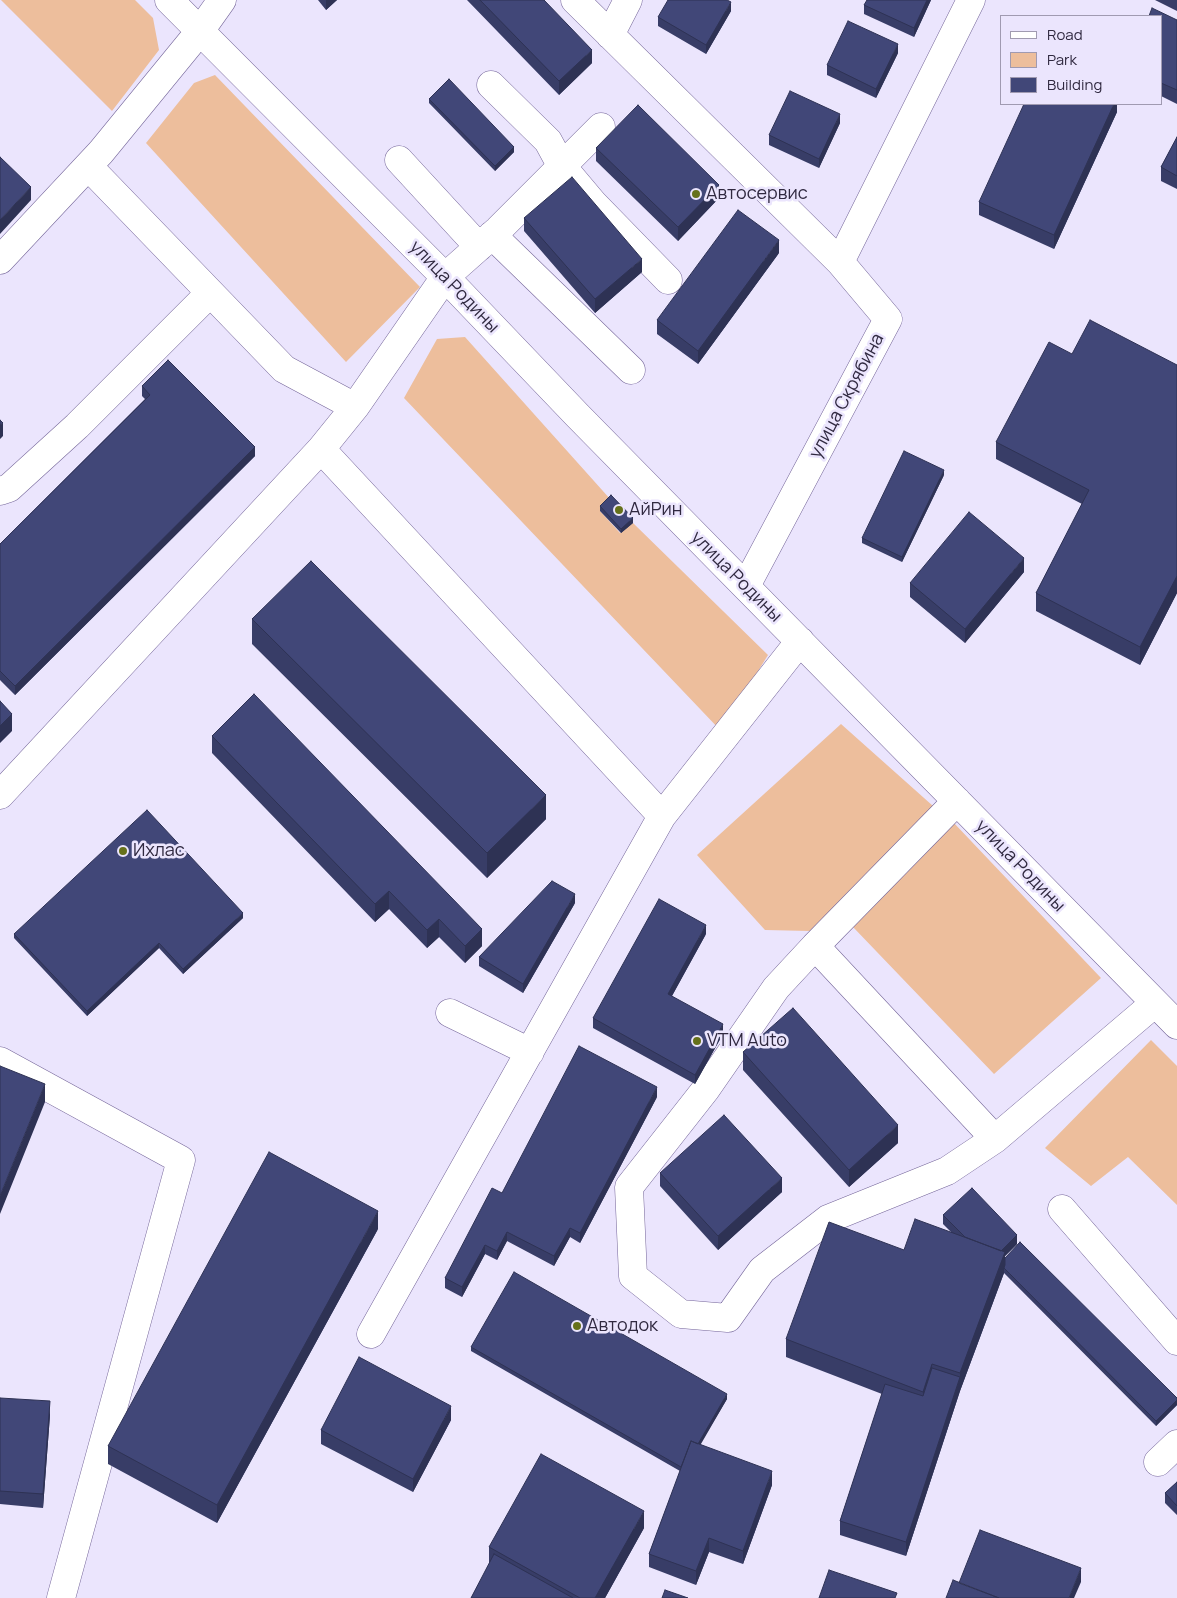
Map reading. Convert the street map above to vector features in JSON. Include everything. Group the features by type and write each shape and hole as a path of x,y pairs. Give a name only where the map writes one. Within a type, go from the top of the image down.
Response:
{"street":[{"name":"улица Родины","path":"169,0 445,277 956,801 1169,1011"},
{"path":"0,260 88,166 200,31 222,0"},
{"path":"575,0 840,262 971,0"},
{"path":"610,35 628,0"},
{"path":"490,85 548,141 562,165 593,203 668,280"},
{"path":"0,795 321,449 355,408 445,277 486,241 601,127"},
{"path":"399,160 486,241 631,370"},
{"path":"88,166 284,369 355,408"},
{"name":"улица Скрябина","path":"746,586 888,319 840,262"},
{"path":"0,491 8,488 77,426 210,293"},
{"path":"321,449 662,816"},
{"path":"371,1334 662,816 800,642"},
{"path":"956,801 776,988 706,1089 629,1187 633,1276 681,1314 728,1318 762,1270 828,1219 947,1171 995,1139 1169,1011"},
{"path":"816,946 995,1139"},
{"path":"450,1012 530,1052"},
{"path":"0,1061 181,1160 61,1598"},
{"path":"1062,1209 1177,1341"}],"green space":[{"path":"1,0 135,0 153,18 159,50 112,111"},
{"path":"215,75 420,287 346,362 146,143 194,83"},
{"path":"465,337 611,500 600,511 620,533 633,523 768,655 721,731 404,398 437,339"},
{"path":"841,724 933,806 810,931 765,930 697,855"},
{"path":"953,822 1101,978 994,1074 853,927"},
{"path":"1151,1040 1177,1066 1177,1205 1128,1157 1091,1186 1045,1148"}],"building":[{"path":"480,0 544,0 592,50 559,81"},
{"path":"668,0 727,0 731,2 706,45 658,17"},
{"path":"867,0 927,0 914,28 864,5"},
{"path":"1152,8 1177,20 1177,90 1162,83 1162,15 1149,15"},
{"path":"848,21 898,44 876,89 827,65"},
{"path":"449,79 514,147 495,166 429,99"},
{"path":"790,91 840,114 819,159 769,135"},
{"path":"638,105 719,185 678,227 596,148"},
{"path":"1024,105 1114,105 1054,235 979,202"},
{"path":"1177,137 1177,176 1161,167"},
{"path":"0,157 31,187 0,220"},
{"path":"572,177 642,259 595,299 524,218"},
{"path":"738,210 779,240 698,351 657,320"},
{"path":"1090,320 1177,365 1177,576 1140,647 1036,593 1089,490 996,442 1049,342 1072,354"},
{"path":"168,360 255,447 15,686 0,671 0,544 150,395 142,386"},
{"path":"904,451 944,470 902,557 862,538"},
{"path":"611,495 633,518 621,529 600,506"},
{"path":"969,512 1024,558 965,629 910,583"},
{"path":"311,561 546,795 487,853 252,619"},
{"path":"254,694 482,929 465,946 439,919 427,930 389,891 375,904 212,736"},
{"path":"0,701 12,714 0,726"},
{"path":"147,810 243,913 183,969 159,943 87,1011 14,934"},
{"path":"552,881 575,894 523,984 479,957"},
{"path":"659,899 706,925 668,994 723,1024 695,1075 593,1018"},
{"path":"793,1008 898,1125 849,1170 743,1052"},
{"path":"579,1046 657,1087 580,1233 570,1228 554,1256 507,1232 497,1251 485,1245 462,1287 445,1278 492,1188 502,1193"},
{"path":"0,1066 45,1084 0,1196"},
{"path":"724,1115 782,1178 718,1236 660,1173"},
{"path":"269,1152 378,1211 217,1505 108,1446"},
{"path":"972,1188 1017,1235 1001,1251 965,1237 943,1215"},
{"path":"915,1219 1005,1252 960,1373 932,1364 923,1392 786,1339 829,1222 904,1250"},
{"path":"1020,1242 1177,1398 1156,1421 1004,1268 1005,1258"},
{"path":"514,1272 727,1394 698,1444 691,1441 681,1467 471,1347"},
{"path":"359,1357 451,1406 413,1479 321,1430"},
{"path":"932,1368 960,1377 906,1542 840,1521 885,1384 923,1396"},
{"path":"0,1398 50,1401 43,1494 0,1491"},
{"path":"691,1441 772,1471 743,1551 709,1538 696,1571 649,1554"},
{"path":"541,1454 644,1511 595,1598 580,1598 489,1547"},
{"path":"1177,1482 1177,1506 1165,1493"},
{"path":"980,1530 1081,1568 1069,1598 999,1598 959,1583"},
{"path":"494,1554 573,1598 471,1598"},
{"path":"829,1570 897,1593 895,1598 819,1598"},
{"path":"953,1580 999,1598 946,1598"},
{"path":"665,1590 688,1598 662,1598"}],"place":[{"name":"Автосервис","path":"696,194"},
{"name":"АйРин","path":"619,510"},
{"name":"Ихлас","path":"123,851"},
{"name":"VTM Auto","path":"697,1041"},
{"name":"Автодок","path":"577,1326"}]}
